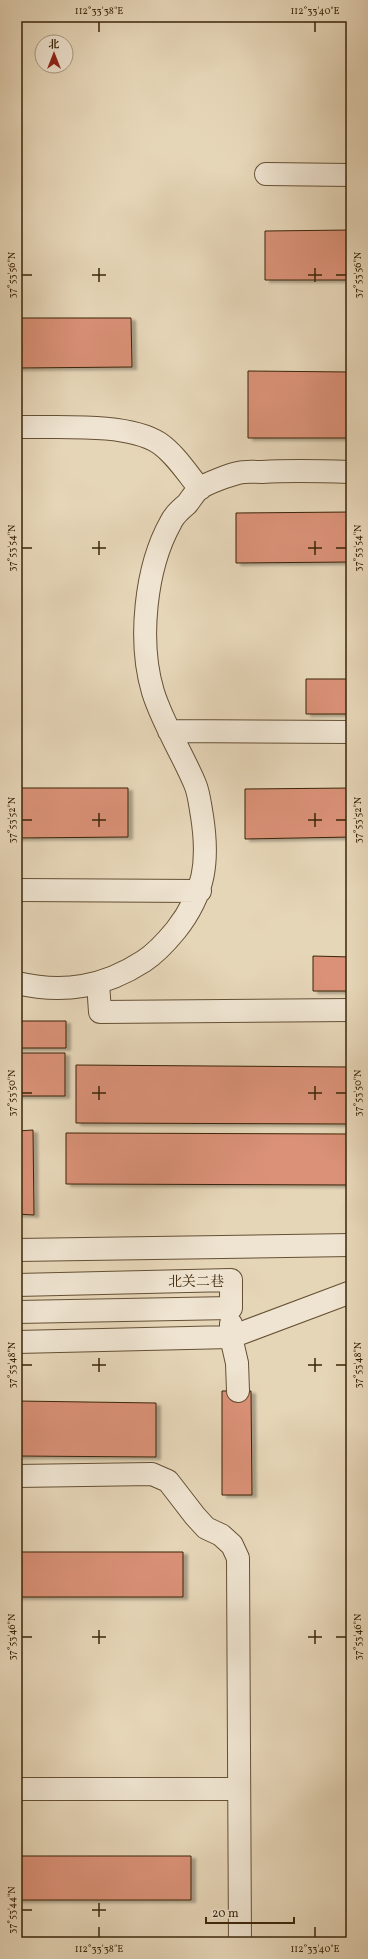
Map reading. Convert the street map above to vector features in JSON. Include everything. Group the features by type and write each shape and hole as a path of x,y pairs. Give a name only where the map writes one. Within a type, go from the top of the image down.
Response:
{"street":[{"path":"266,174 351,175"},
{"path":"17,427 112,428 134,434 158,443 174,456 200,489"},
{"path":"17,983 39,988 71,988 98,983 128,971 151,956 171,936 190,912 200,891 205,858 204,831 196,786 169,731 153,692 147,660 144,626 148,593 159,552 171,521 200,489 238,473 282,471 351,472"},
{"path":"169,731 351,732"},
{"path":"17,890 200,891"},
{"path":"98,983 100,1012 351,1010"},
{"path":"17,1250 351,1245"},
{"name":"北关二巷","path":"17,1285 231,1280 231,1308 17,1312"},
{"path":"17,1342 231,1337 351,1292"},
{"path":"231,1308 231,1337 237,1363 238,1391"},
{"path":"17,1476 152,1474 168,1480 206,1528 221,1535 232,1545 238,1558 240,1942"},
{"path":"17,1789 239,1789"}],"building":[{"path":"351,230 351,280 265,280 265,231"},
{"path":"17,318 131,318 132,367 17,368"},
{"path":"248,371 351,372 351,438 248,438"},
{"path":"351,512 351,562 236,563 236,513"},
{"path":"306,679 351,679 351,714 306,714"},
{"path":"17,788 128,788 128,837 17,838"},
{"path":"351,788 351,837 245,839 245,789"},
{"path":"313,956 351,957 351,991 313,991"},
{"path":"17,1021 66,1021 66,1048 17,1048"},
{"path":"17,1053 65,1053 65,1096 17,1096"},
{"path":"76,1065 351,1067 351,1124 76,1123"},
{"path":"33,1130 34,1215 17,1214 17,1131"},
{"path":"66,1133 351,1134 351,1185 66,1184"},
{"path":"222,1391 251,1391 252,1495 222,1495"},
{"path":"17,1401 156,1403 156,1457 17,1456"},
{"path":"17,1552 183,1552 183,1597 17,1597"},
{"path":"17,1856 191,1856 191,1900 17,1900"}]}
